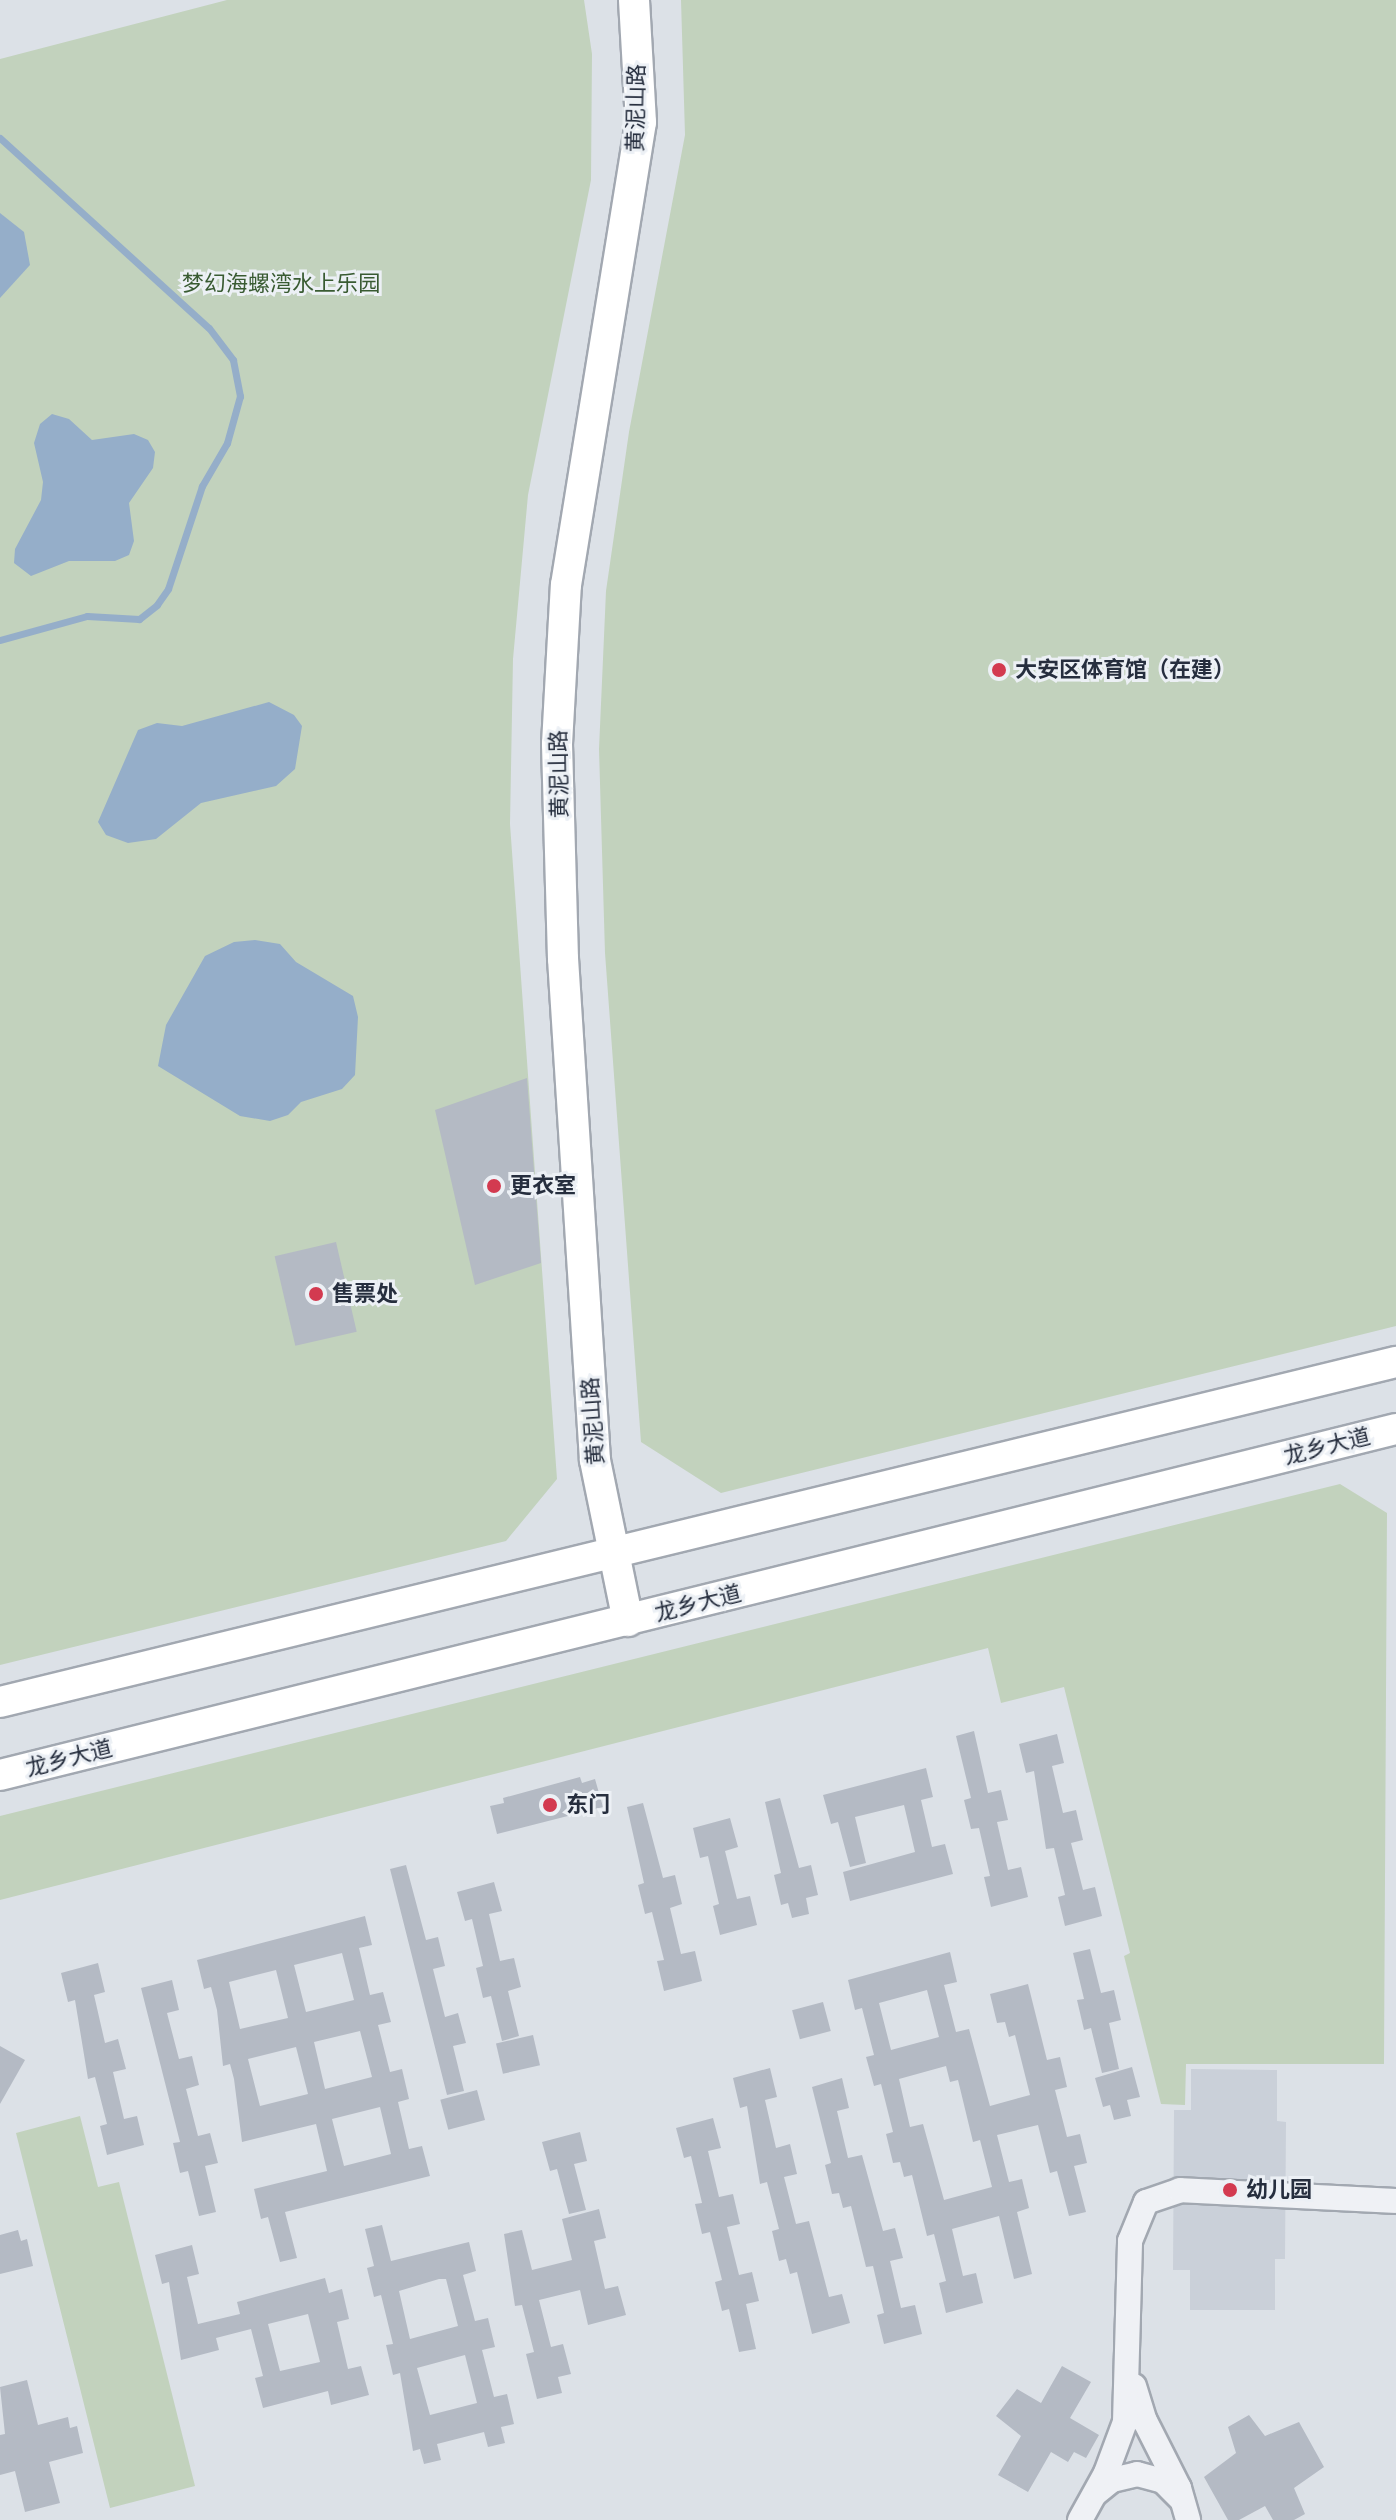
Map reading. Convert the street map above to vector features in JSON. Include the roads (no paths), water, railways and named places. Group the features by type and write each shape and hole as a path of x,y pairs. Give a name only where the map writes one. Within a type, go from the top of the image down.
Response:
{"main road":[{"name":"黄泥山路","path":"628,1621 611,1552 595,1460 563,959 557,744 568,569 641,122 634,0"},
{"path":"0,1702 1396,1362"},
{"name":"龙乡大道","path":"0,1775 1396,1429"}],"lane":[{"path":"1080,2520 1120,2440 1130,2356 1131,2231 1139,2211 1155,2196 1180,2190 1396,2201"},
{"path":"1130,2356 1139,2406 1187,2516"},
{"path":"1094,2495 1112,2480 1146,2475 1172,2487 1187,2516"}],"water":[{"path":"0,213 24,232 30,265 0,298"},
{"path":"52,414 69,419 92,440 134,434 148,440 155,452 153,468 129,503 134,541 129,555 115,561 69,561 31,576 14,563 15,549 41,500 43,482 34,443 40,424"},
{"path":"269,702 294,715 302,726 295,769 276,786 201,803 156,839 128,843 106,835 98,822 138,730 157,723 182,726"},
{"path":"255,940 280,944 296,962 353,996 358,1017 355,1075 342,1089 301,1102 288,1115 270,1121 240,1116 158,1066 166,1025 205,956 234,942"}],"waterway":[{"path":"0,138 209,328 233,360 240,396 227,443 202,486 168,589 157,605 139,619 87,616 0,640"}],"place":[{"name":"大安区体育馆（在建）","path":"999,670"},
{"name":"更衣室","path":"494,1186"},
{"name":"售票处","path":"316,1294"},
{"name":"东门","path":"550,1805"},
{"name":"幼儿园","path":"1230,2190"}],"park label":[{"name":"梦幻海螺湾水上乐园","path":"281,284"}]}
